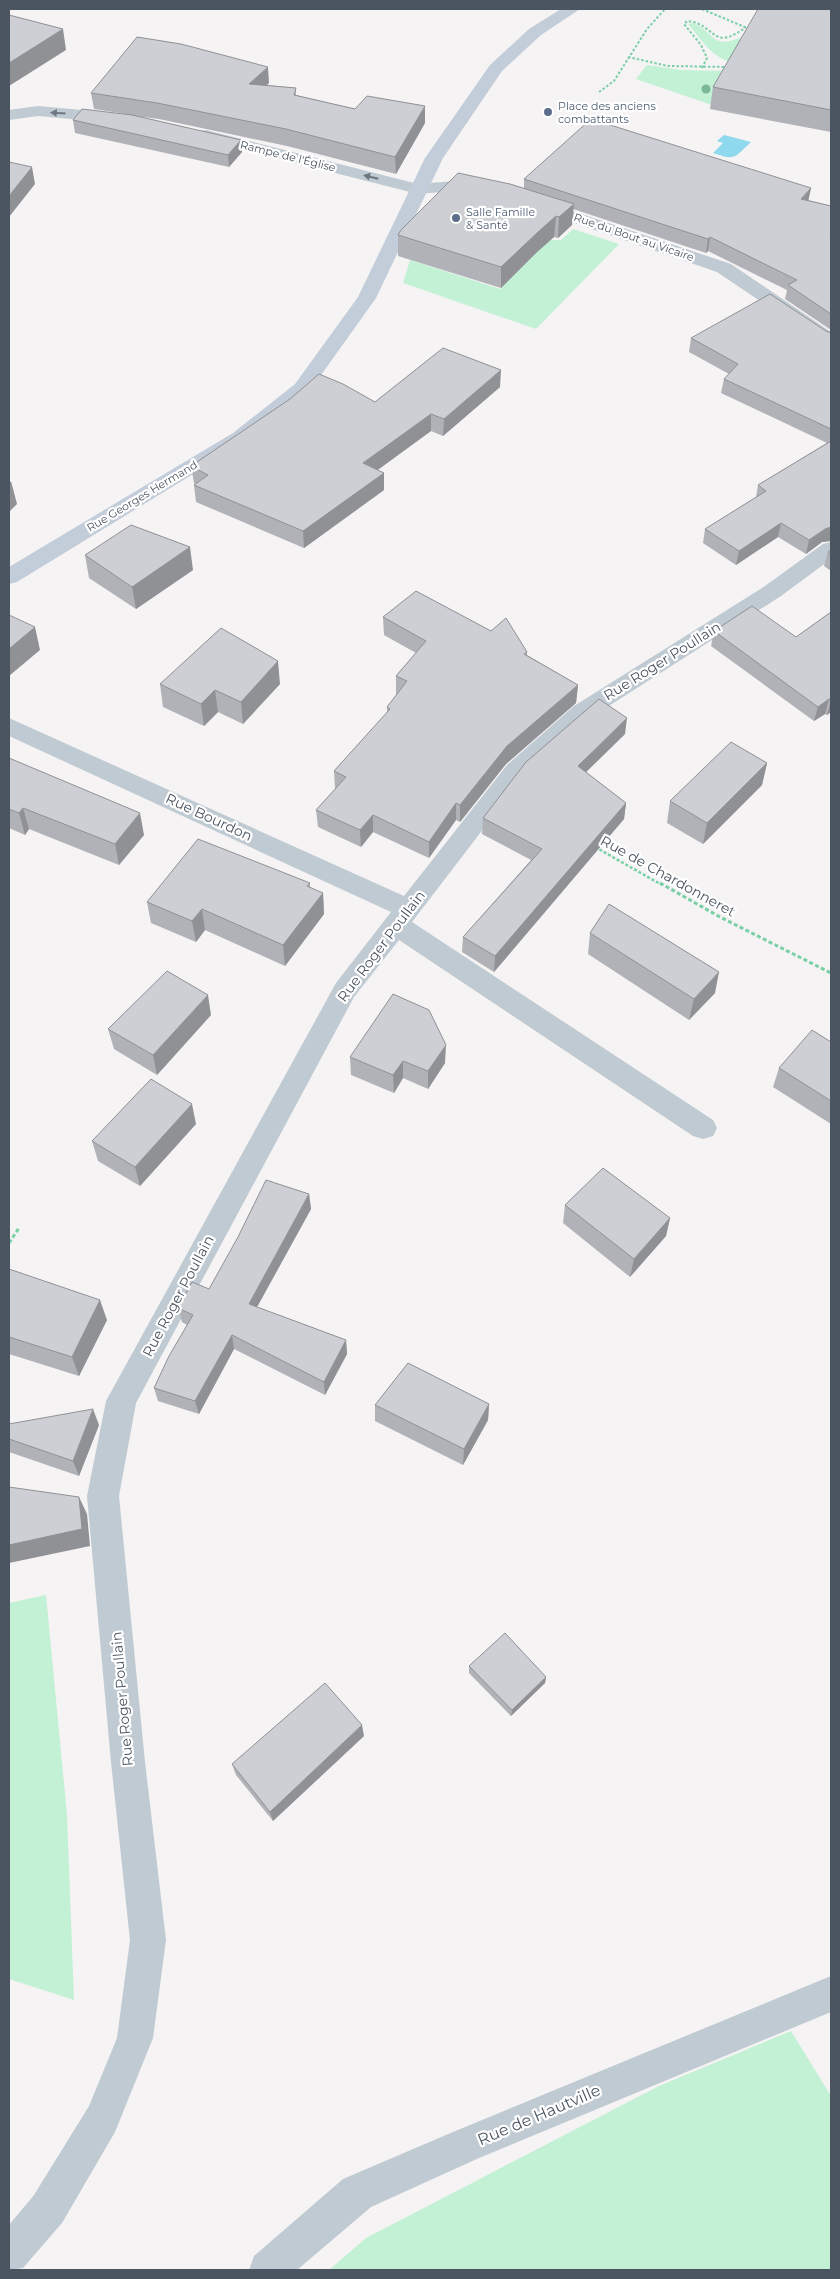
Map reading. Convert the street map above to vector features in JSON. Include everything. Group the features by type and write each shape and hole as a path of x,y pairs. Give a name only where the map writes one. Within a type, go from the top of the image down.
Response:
{"street":[{"path":"418,189 434,158 496,68 535,32 572,9"},
{"path":"9,115 38,111 134,121"},
{"name":"Rampe de l'Église","path":"189,130 418,189"},
{"path":"418,189 454,186 497,195"},
{"name":"Rue Georges Hermand","path":"9,576 240,437 302,388 367,298 418,189"},
{"name":"Rue du Bout au Vicaire","path":"520,199 724,268 831,340"},
{"name":"Rue Roger Poullain","path":"9,2254 48,2209 102,2119 135,2038 148,1940 128,1762 103,1496 121,1401 345,990 515,771 582,712 772,591 831,549"},
{"name":"Rue Bourdon","path":"9,726 402,917 703,1128"},
{"name":"Rue de Hautville","path":"268,2270 357,2193 466,2145 831,1994"}],"path":[{"path":"599,92 614,81 647,30 665,9"},
{"path":"702,9 754,30"},
{"path":"702,68 707,58 701,45 684,24 687,21 696,22 714,36 723,40 735,38 746,27"},
{"path":"628,57 668,66 702,68 735,66"},
{"name":"Rue de Chardonneret","path":"592,846 720,917 831,973"},
{"path":"9,1243 19,1228"}],"green space":[{"path":"692,23 719,41 725,42 744,36 736,65 713,53 688,24"},
{"path":"647,65 681,70 732,71 747,104 738,114 636,79"},
{"path":"573,229 619,244 536,329 403,283 410,260 500,289 549,240 561,240"},
{"path":"46,1595 67,1815 74,2000 9,1979 9,1603"},
{"path":"791,2031 831,2096 831,2270 329,2270 366,2238 659,2086"}],"water":[{"path":"724,135 751,142 737,155 731,157 713,153 723,143 717,141"}],"building":[{"path":"758,9 831,9 831,110 713,87"},
{"path":"9,15 63,29 9,63"},
{"path":"137,37 181,44 268,67 249,84 296,88 294,95 355,109 367,96 425,106 395,157 286,129 157,103 91,93"},
{"path":"82,109 132,115 241,140 228,155 73,120"},
{"path":"591,119 811,188 801,199 831,206 831,314 788,285 797,280 710,237 708,239 524,179"},
{"path":"9,162 32,167 9,196"},
{"path":"458,173 510,184 574,204 559,217 556,216 501,267 398,235"},
{"path":"770,294 831,333 831,429 724,379 738,364 691,338"},
{"path":"443,348 501,370 444,419 431,414 363,463 384,473 303,531 194,485 208,475 191,466 290,399 319,374 343,384 375,402"},
{"path":"831,441 831,527 809,540 781,523 739,551 705,529 766,491 758,485"},
{"path":"131,525 190,547 132,587 85,555"},
{"path":"416,591 491,631 506,618 527,652 524,654 578,685 507,746 460,805 456,803 429,842 373,815 360,830 316,810 346,777 334,771 390,709 387,707 407,681 396,676 426,641 383,617"},
{"path":"752,606 796,637 831,612 831,701 829,699 818,707 714,631"},
{"path":"9,615 35,627 9,649"},
{"path":"221,628 278,661 241,702 215,690 201,704 160,684"},
{"path":"599,699 627,718 578,766 626,803 495,956 463,937 542,849 483,818 526,762"},
{"path":"731,742 767,763 707,823 670,801"},
{"path":"9,758 140,813 115,844 23,808 19,813 9,809"},
{"path":"198,839 310,883 307,886 323,893 283,945 202,909 192,921 147,902"},
{"path":"609,904 719,972 694,999 590,933"},
{"path":"167,971 208,995 153,1055 108,1029"},
{"path":"393,994 429,1010 446,1045 428,1071 403,1061 393,1075 350,1057"},
{"path":"812,1030 831,1042 831,1101 779,1068"},
{"path":"151,1079 192,1104 135,1167 92,1141"},
{"path":"603,1168 670,1218 634,1259 565,1205"},
{"path":"266,1180 309,1194 249,1304 346,1340 324,1382 232,1335 195,1401 154,1388 169,1356 193,1315 178,1308 192,1282 209,1289 238,1237"},
{"path":"9,1269 100,1300 72,1357 9,1337"},
{"path":"408,1363 489,1404 464,1449 375,1405"},
{"path":"93,1409 73,1461 9,1439 9,1424"},
{"path":"9,1487 79,1497 82,1529 9,1545"},
{"path":"505,1633 546,1677 512,1710 469,1666"},
{"path":"325,1683 362,1725 270,1812 232,1764"}],"place":[{"name":"Place des anciens combattants","path":"548,112"},
{"name":"Salle Famille & Santé","path":"456,218"}]}
